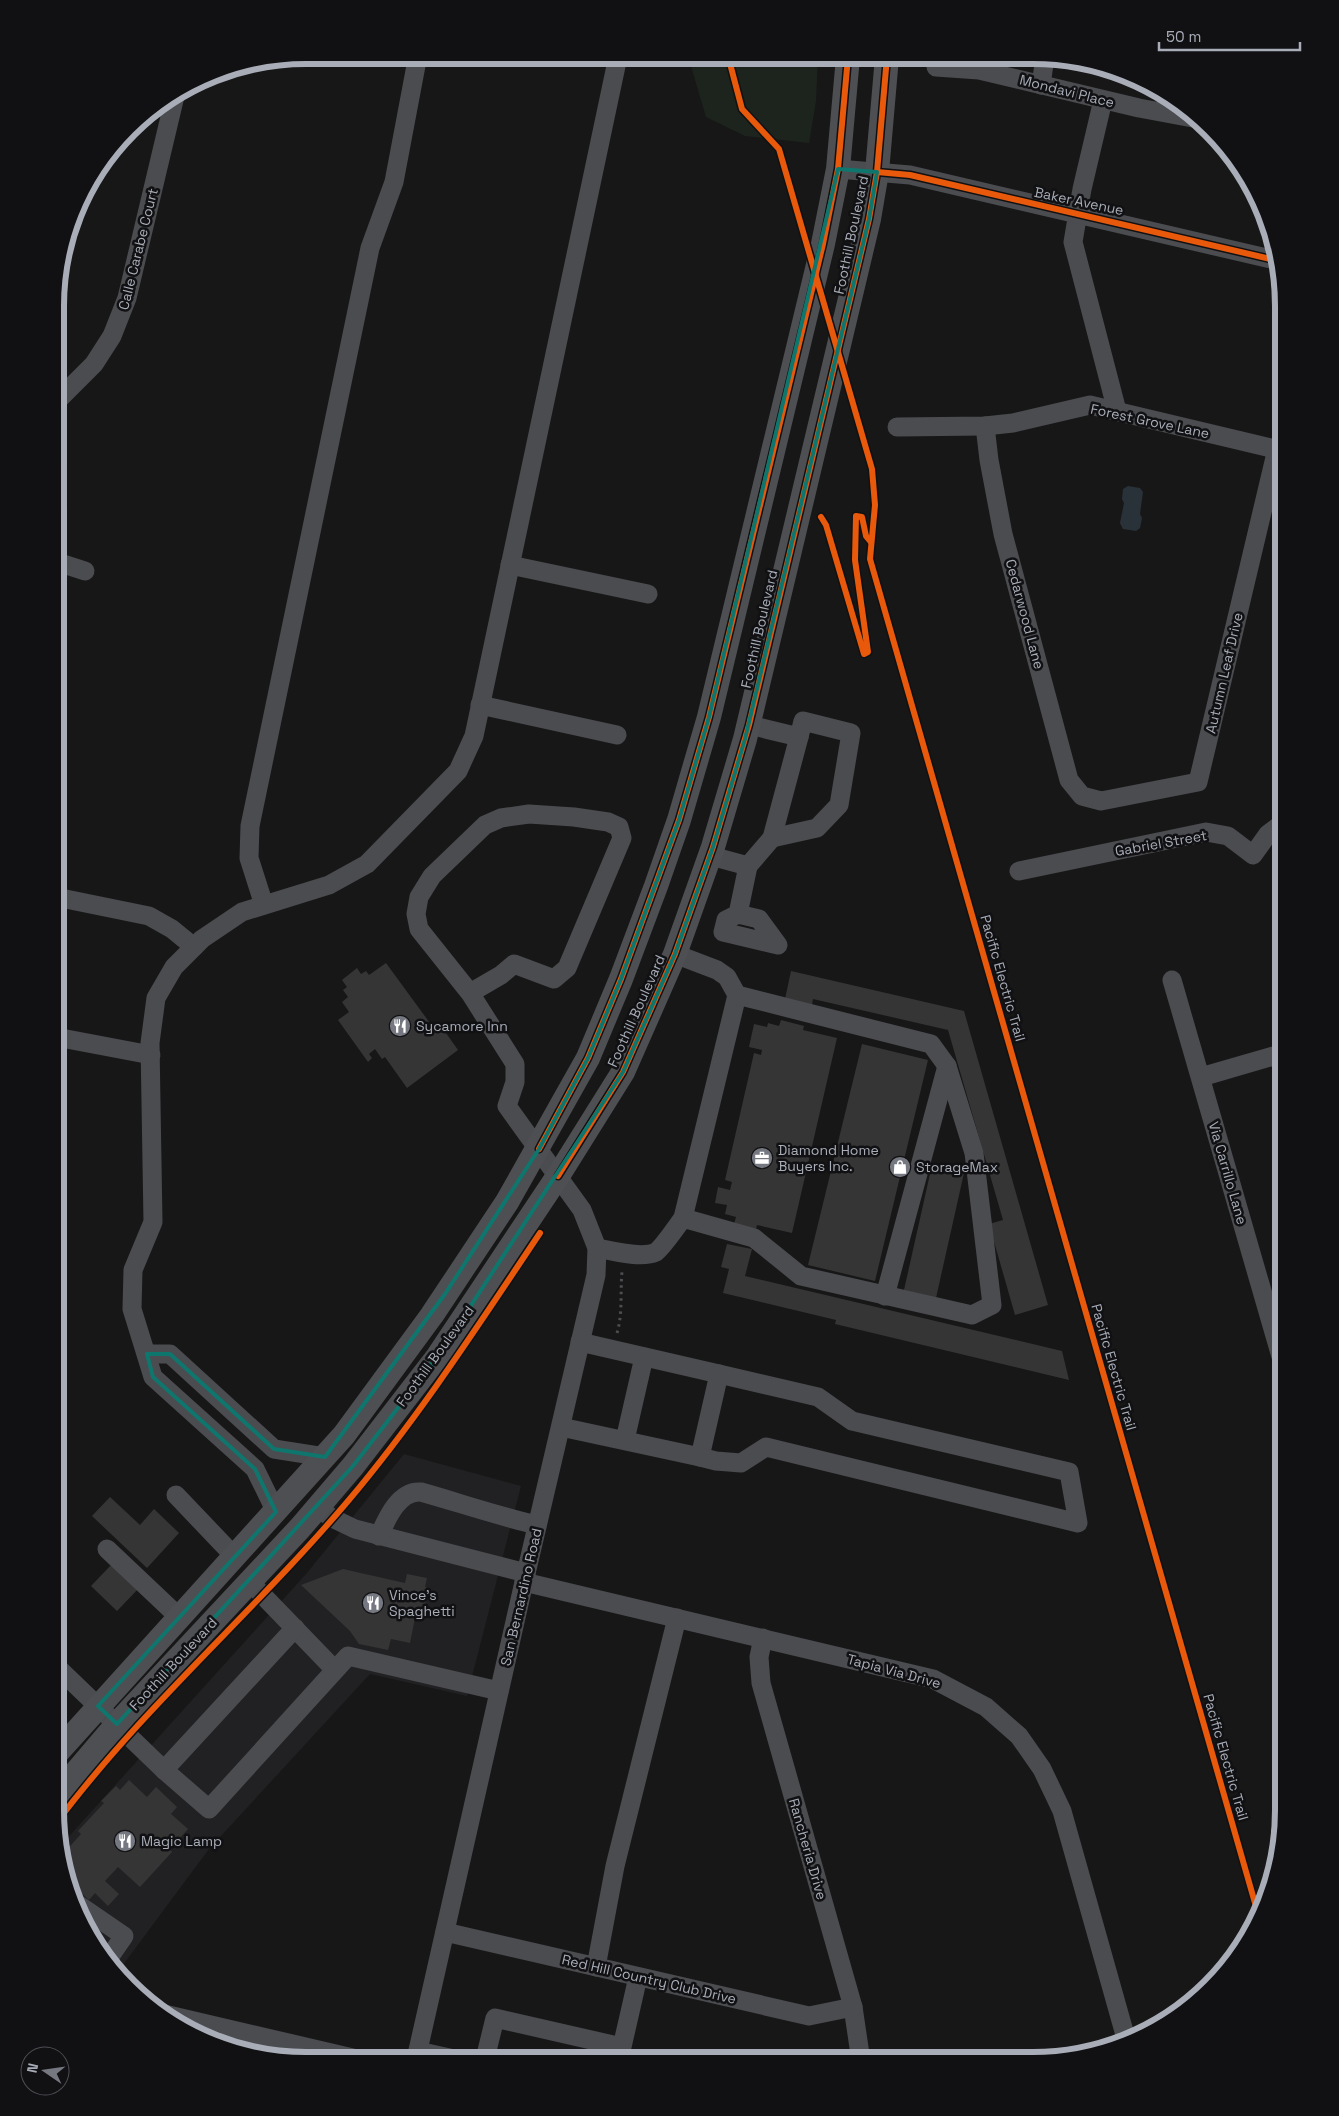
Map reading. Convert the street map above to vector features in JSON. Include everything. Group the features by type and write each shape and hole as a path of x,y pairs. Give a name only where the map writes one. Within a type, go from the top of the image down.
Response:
{"main road":[{"name":"Foothill Boulevard","path":"64,1745 344,1435 432,1315 508,1202 588,1058 621,979 679,820 712,708 821,254 838,169 847,64"},
{"name":"Foothill Boulevard","path":"64,1786 117,1724 318,1508 353,1466 438,1356 558,1176 623,1072 676,954 711,856 749,725 870,219 877,172 886,64"}],"street":[{"path":"264,905 249,858 250,826 370,248 394,182 416,64"},
{"path":"276,1512 255,1469 153,1377 132,1309 133,1270 153,1222 150,1055 156,998 174,967 202,939 242,912 329,884 367,864 458,771 474,736 616,64"},
{"path":"1041,85 1044,64"},
{"name":"Mondavi Place","path":"936,67 979,70 1103,100 1182,116"},
{"path":"1103,100 1076,213 1072,242 1117,411"},
{"name":"Calle Carabe Court","path":"64,380 94,364 112,336 127,298 170,106"},
{"name":"Baker Avenue","path":"838,169 910,175 1271,259"},
{"name":"Forest Grove Lane","path":"897,428 985,426 1013,423 1090,405 1275,449"},
{"name":"Cedarwood Lane","path":"985,426 988,460 1003,534 1069,780 1082,796"},
{"name":"Autumn Leaf Drive","path":"1082,796 1101,802 1198,782 1275,470"},
{"path":"64,564 85,572"},
{"path":"510,565 648,594"},
{"path":"480,705 617,735"},
{"path":"738,914 748,866 772,838 803,721 852,733 840,805 817,828 772,838"},
{"path":"749,725 800,738"},
{"name":"San Bernardino Road","path":"418,2052 537,1525 596,1275 597,1248 582,1210 507,1106 515,1082 515,1064 470,993 419,929 416,914 419,897 432,876 486,825 501,818 529,814 574,817 608,822 620,827 622,838 567,968 554,979 514,964 501,975 470,993"},
{"name":"Gabriel Street","path":"1019,871 1206,832 1228,836 1253,855 1268,834 1275,829"},
{"path":"711,856 748,866"},
{"path":"64,899 149,916 172,929 194,947"},
{"path":"597,1248 634,1254 656,1252 683,1218 737,996 727,976 717,970 676,954"},
{"name":"Via Carrillo Lane","path":"1172,980 1201,1077 1275,1304"},
{"path":"683,1218 754,1238 801,1276 972,1315 992,1305 974,1153 946,1066 931,1044 737,996"},
{"path":"64,1039 150,1055"},
{"path":"1201,1077 1275,1056"},
{"path":"885,1296 946,1066"},
{"path":"560,1427 716,1461 741,1463 766,1447 1078,1524 1069,1472 852,1421 818,1397 580,1342"},
{"path":"147,1354 170,1354 274,1449 325,1457"},
{"path":"625,1440 644,1357"},
{"path":"172,1394 191,1373"},
{"path":"700,1457 718,1374"},
{"path":"255,1469 274,1449"},
{"path":"378,1536 388,1516 405,1495 413,1491 489,1511 501,1517 537,1525"},
{"path":"176,1495 235,1557"},
{"name":"Tapia Via Drive","path":"318,1508 332,1518 355,1529 525,1578 677,1618 933,1679 986,1707 1019,1736 1042,1769 1062,1810 1125,2034"},
{"path":"107,1549 180,1618"},
{"path":"250,1582 335,1670"},
{"path":"596,1967 615,1866 677,1618"},
{"path":"164,1770 295,1628"},
{"name":"Rancheria Drive","path":"763,1638 759,1656 761,1684 853,2007 860,2052"},
{"path":"64,1674 164,1770 209,1809 348,1656 500,1691"},
{"path":"85,1909 124,1936 112,1954"},
{"name":"Red Hill Country Club Drive","path":"445,1932 809,2016 853,2007"},
{"path":"621,2052 638,1977"},
{"path":"182,2018 327,2052"},
{"path":"488,2052 495,2018 614,2052"}],"path":[{"path":"615,1339 621,1317 622,1272"}],"highlighted area":[{"path":"838,169 877,172 869,219 745,739 713,847 675,954 623,1072 438,1356 353,1466 117,1724 98,1706 276,1512 255,1469 153,1377 147,1354 170,1354 274,1449 325,1457 445,1294 539,1149 588,1058 621,979 679,820 709,717"}],"shaded area":[{"path":"690,64 818,64 816,101 809,143 745,136 706,117"},
{"path":"1128,486 1140,488 1143,492 1140,514 1142,518 1140,528 1136,531 1123,529 1120,523 1124,503 1122,499 1123,489"},
{"path":"404,1454 521,1486 467,1696 370,1674 209,1849 122,1967 96,1931 82,1903 72,1873 66,1840 306,1574"}],"building":[{"path":"386,963 435,1030 441,1026 458,1050 407,1088 385,1057 382,1059 375,1049 369,1054 372,1058 368,1062 338,1020 349,1012 342,1002 348,997 343,990 347,987 342,980 357,968 361,974 366,971 369,975"},
{"path":"791,971 964,1011 1048,1305 1015,1315 989,1224 1003,1220 948,1030 813,999 812,1005 785,999"},
{"path":"781,1020 804,1026 803,1030 837,1038 792,1233 757,1225 756,1229 734,1224 736,1217 725,1214 727,1205 715,1203 718,1187 730,1190 732,1182 725,1180 754,1053 761,1055 762,1050 749,1047 754,1024 767,1027 768,1023 779,1026"},
{"path":"862,1044 928,1060 875,1281 808,1265"},
{"path":"932,1165 964,1173 936,1298 904,1290"},
{"path":"727,1244 752,1249 745,1276 1062,1351 1069,1380 835,1324 836,1320 723,1293 729,1269 721,1267"},
{"path":"110,1497 140,1525 154,1509 179,1533 147,1568 92,1516"},
{"path":"113,1563 139,1588 117,1611 91,1586"},
{"name":"Vince's Spaghetti","path":"343,1569 405,1583 407,1574 427,1578 425,1587 429,1588 422,1619 415,1618 410,1643 391,1639 388,1650 359,1644 350,1631 301,1585"},
{"name":"Magic Lamp","path":"129,1780 147,1797 156,1787 177,1807 171,1814 188,1829 170,1849 172,1852 140,1887 118,1867 105,1881 119,1894 108,1906 95,1893 89,1900 78,1890 67,1850 81,1834 78,1831 104,1803 101,1801 116,1786 120,1790"}],"cycle path":[{"name":"Pacific Electric Trail","path":"730,64 742,109 779,149 872,469 875,505 870,559 1256,1906"},
{"path":"539,1149 588,1058 621,979 679,820 709,717 823,244 838,169 847,64"},
{"path":"558,1176 623,1072 675,954 713,847 749,725 869,219 877,172 886,64"},
{"path":"877,172 910,175 1271,259"},
{"path":"821,517 826,525 864,654 868,652 855,560 856,516 862,517 866,536 871,542"},
{"path":"64,1813 126,1738 276,1581 348,1501 424,1403 540,1233"}],"place":[{"name":"Sycamore Inn","path":"400,1026"},
{"name":"Diamond Home Buyers Inc.","path":"762,1158"},
{"name":"StorageMax","path":"900,1167"},
{"name":"Vince's Spaghetti","path":"373,1603"},
{"name":"Magic Lamp","path":"125,1841"}]}
